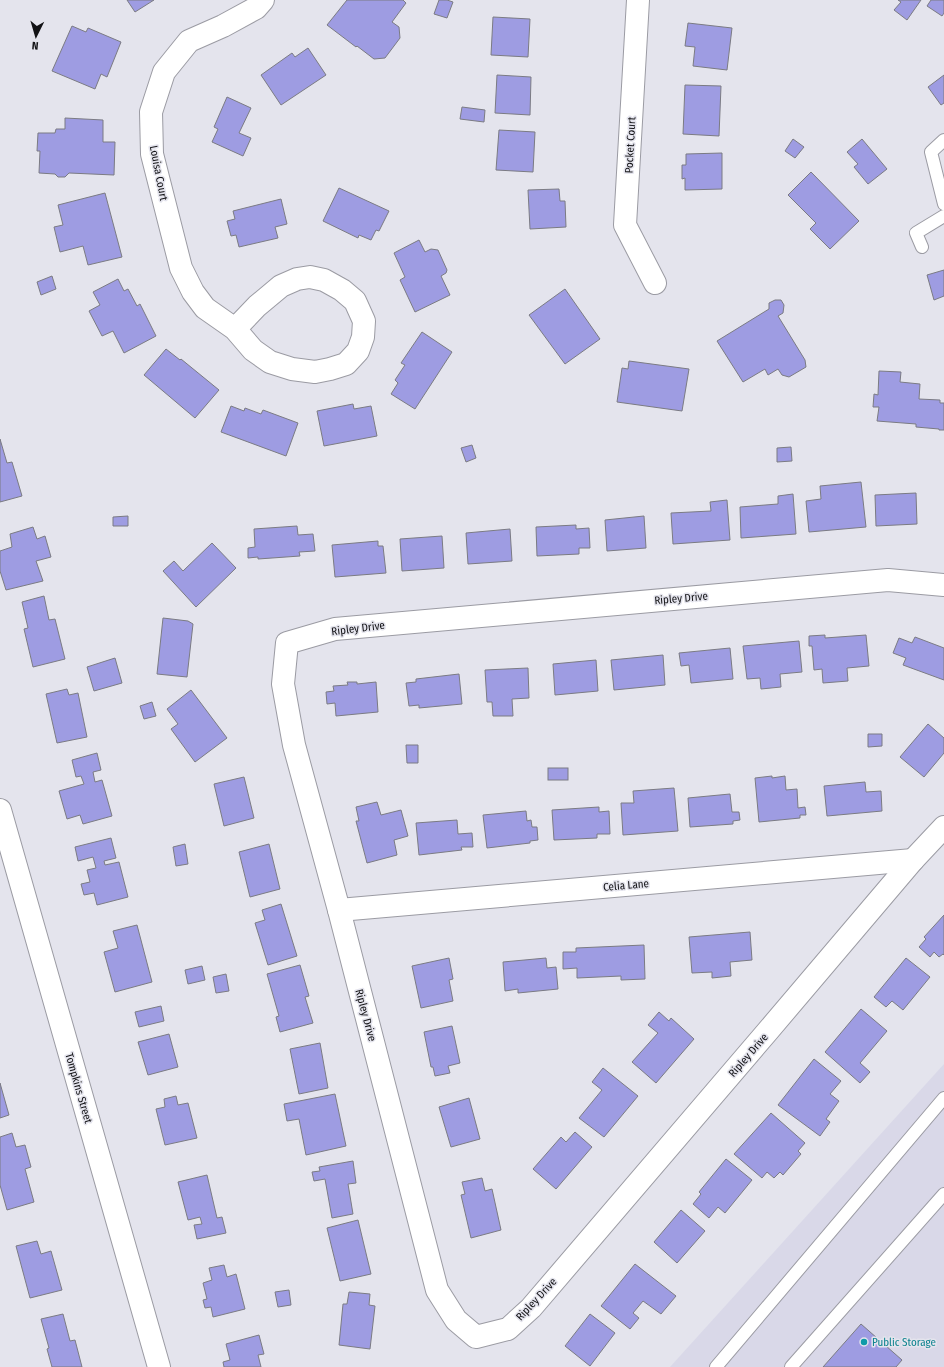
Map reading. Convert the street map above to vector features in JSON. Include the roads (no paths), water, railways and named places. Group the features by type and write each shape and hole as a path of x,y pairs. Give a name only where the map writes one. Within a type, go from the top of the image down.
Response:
{"street":[{"name":"Louisa Court","path":"235,329 257,306 281,286 297,279 310,278 324,280 342,290 355,301 364,321 363,336 358,351 346,364 330,370 315,372 292,369 270,362 253,350 235,329 205,308 193,292 180,268 152,154 151,112 164,72 189,41 223,26 256,8 263,0"},
{"name":"Pocket Court","path":"638,0 625,225 655,283"},
{"name":"Ripley Drive","path":"944,585 888,580 335,629 286,643 283,684 294,745 339,910 437,1290 456,1320 476,1337 508,1329 531,1308 913,860 944,827"},
{"name":"Tompkins Street","path":"0,810 159,1367"},
{"name":"Celia Lane","path":"339,910 913,860"}],"lane":[{"path":"944,140 931,152 944,204"},
{"path":"922,247 916,233 944,216"},
{"path":"716,1367 944,1098"},
{"path":"791,1367 944,1194"}],"place":[{"name":"Public Storage","path":"864,1342"}]}
